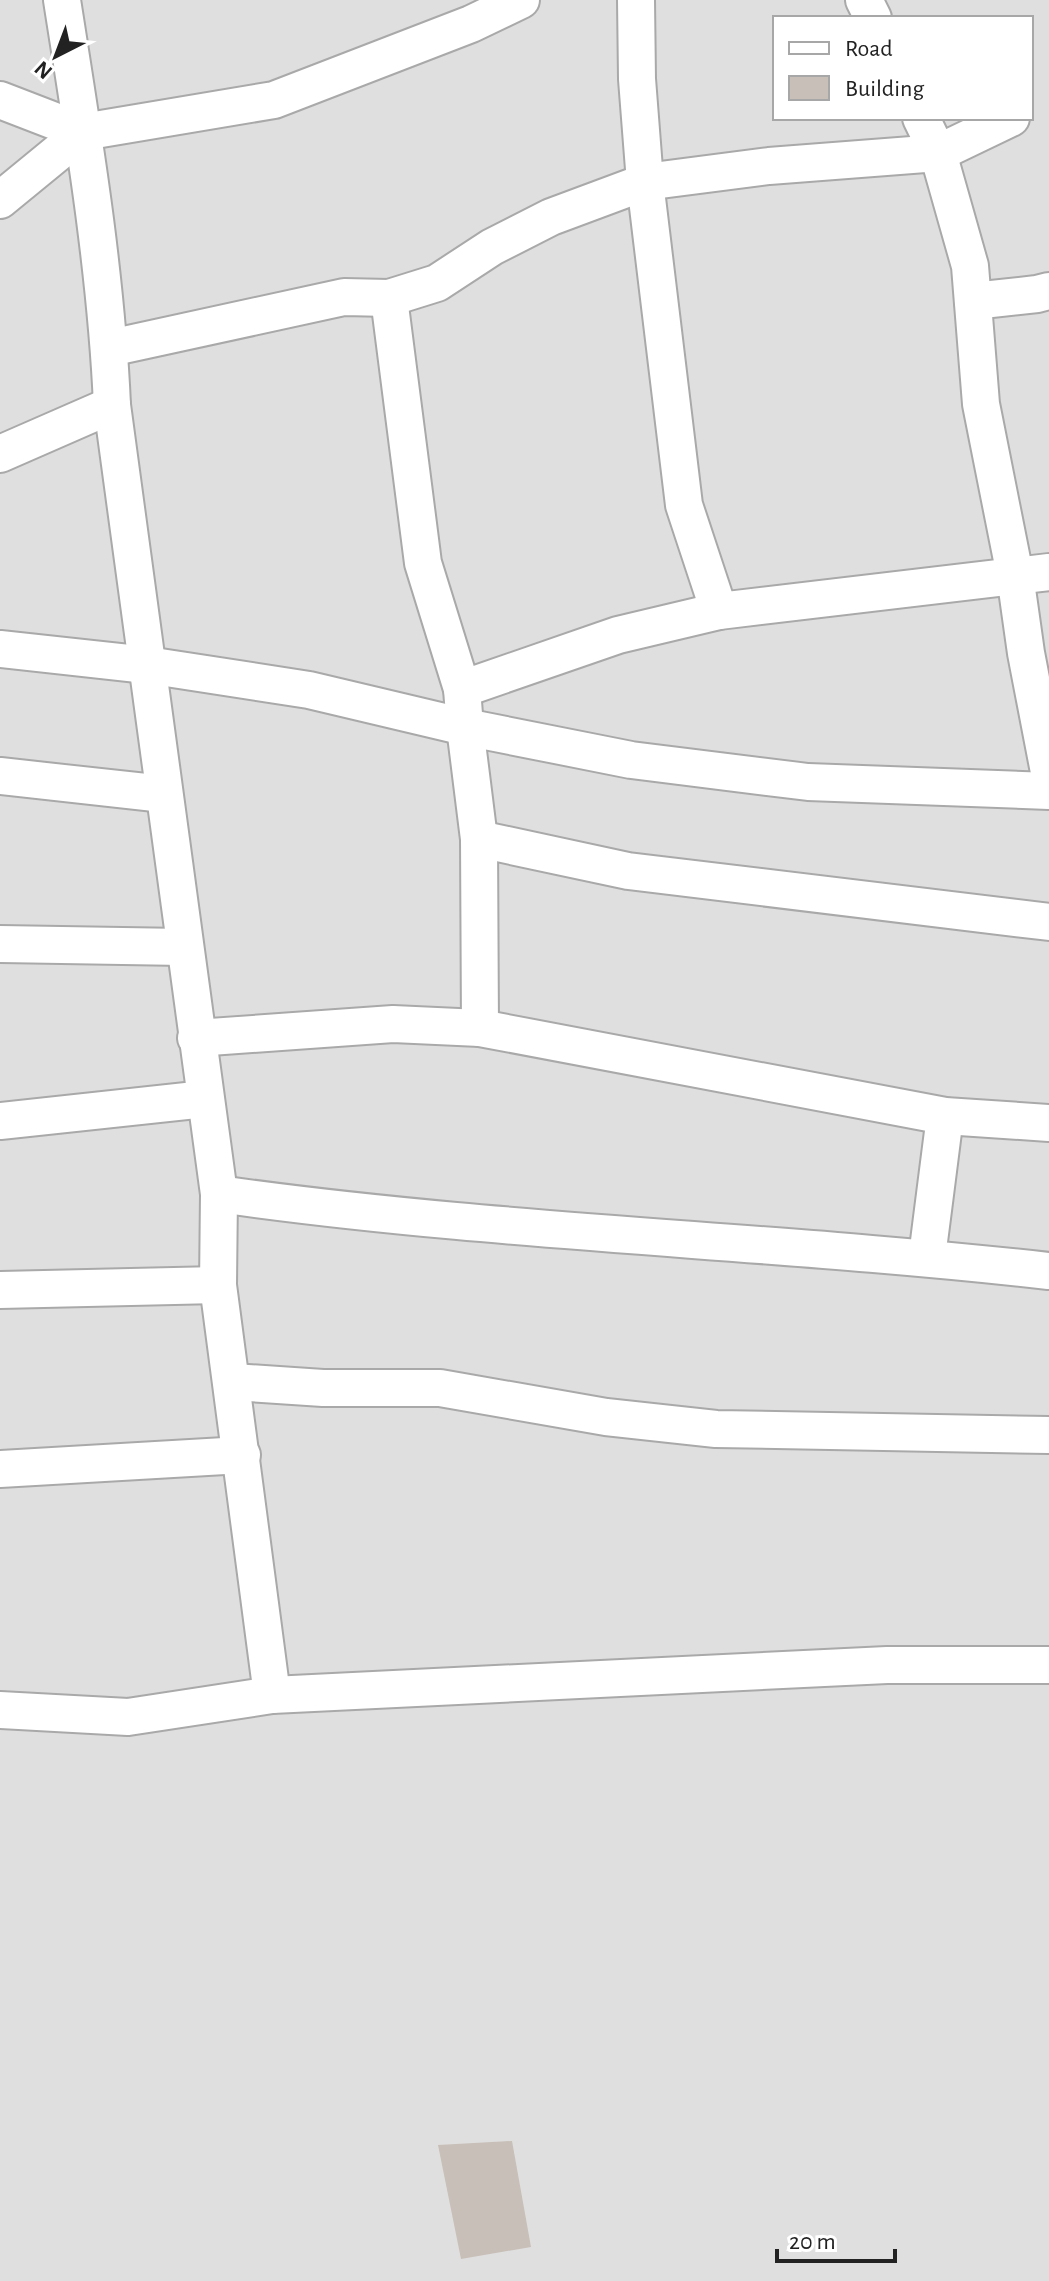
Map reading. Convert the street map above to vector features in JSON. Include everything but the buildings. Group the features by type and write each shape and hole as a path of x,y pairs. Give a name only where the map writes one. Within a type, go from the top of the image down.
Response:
{"street":[{"path":"62,0 83,132 110,348 112,405 219,1194 218,1285 272,1695"},
{"path":"0,200 83,132 274,100 471,24 521,0"},
{"path":"636,0 637,79 645,182 684,505 719,611"},
{"path":"0,100 83,132"},
{"path":"922,120 938,153 970,266 981,404 1032,574 1049,772"},
{"path":"110,348 344,297 389,298 437,283 492,247 551,217 645,182 769,166 938,153 1007,120"},
{"path":"973,301 1049,291"},
{"path":"389,298 423,563 462,689 479,839 480,1028"},
{"path":"0,454 112,405"},
{"path":"462,689 618,635 719,611 1032,574"},
{"path":"0,649 147,665 309,690 465,727 631,760 808,782 1049,791"},
{"path":"0,776 164,794"},
{"path":"479,839 628,871 1049,922"},
{"path":"0,944 184,947"},
{"path":"196,1038 393,1024 480,1028 945,1116 1049,1123"},
{"path":"0,1121 205,1099"},
{"path":"927,1257 945,1116"},
{"path":"219,1194 336,1211 566,1232 927,1257 1049,1271"},
{"path":"0,1290 218,1285"},
{"path":"233,1382 323,1388 440,1388 606,1417 716,1429 1049,1435"},
{"path":"0,1469 242,1455"},
{"path":"0,1710 128,1717 272,1695 887,1665 1049,1665"}],"shaded area":[{"path":"0,0 1049,0 1049,2281 0,2281"}]}
